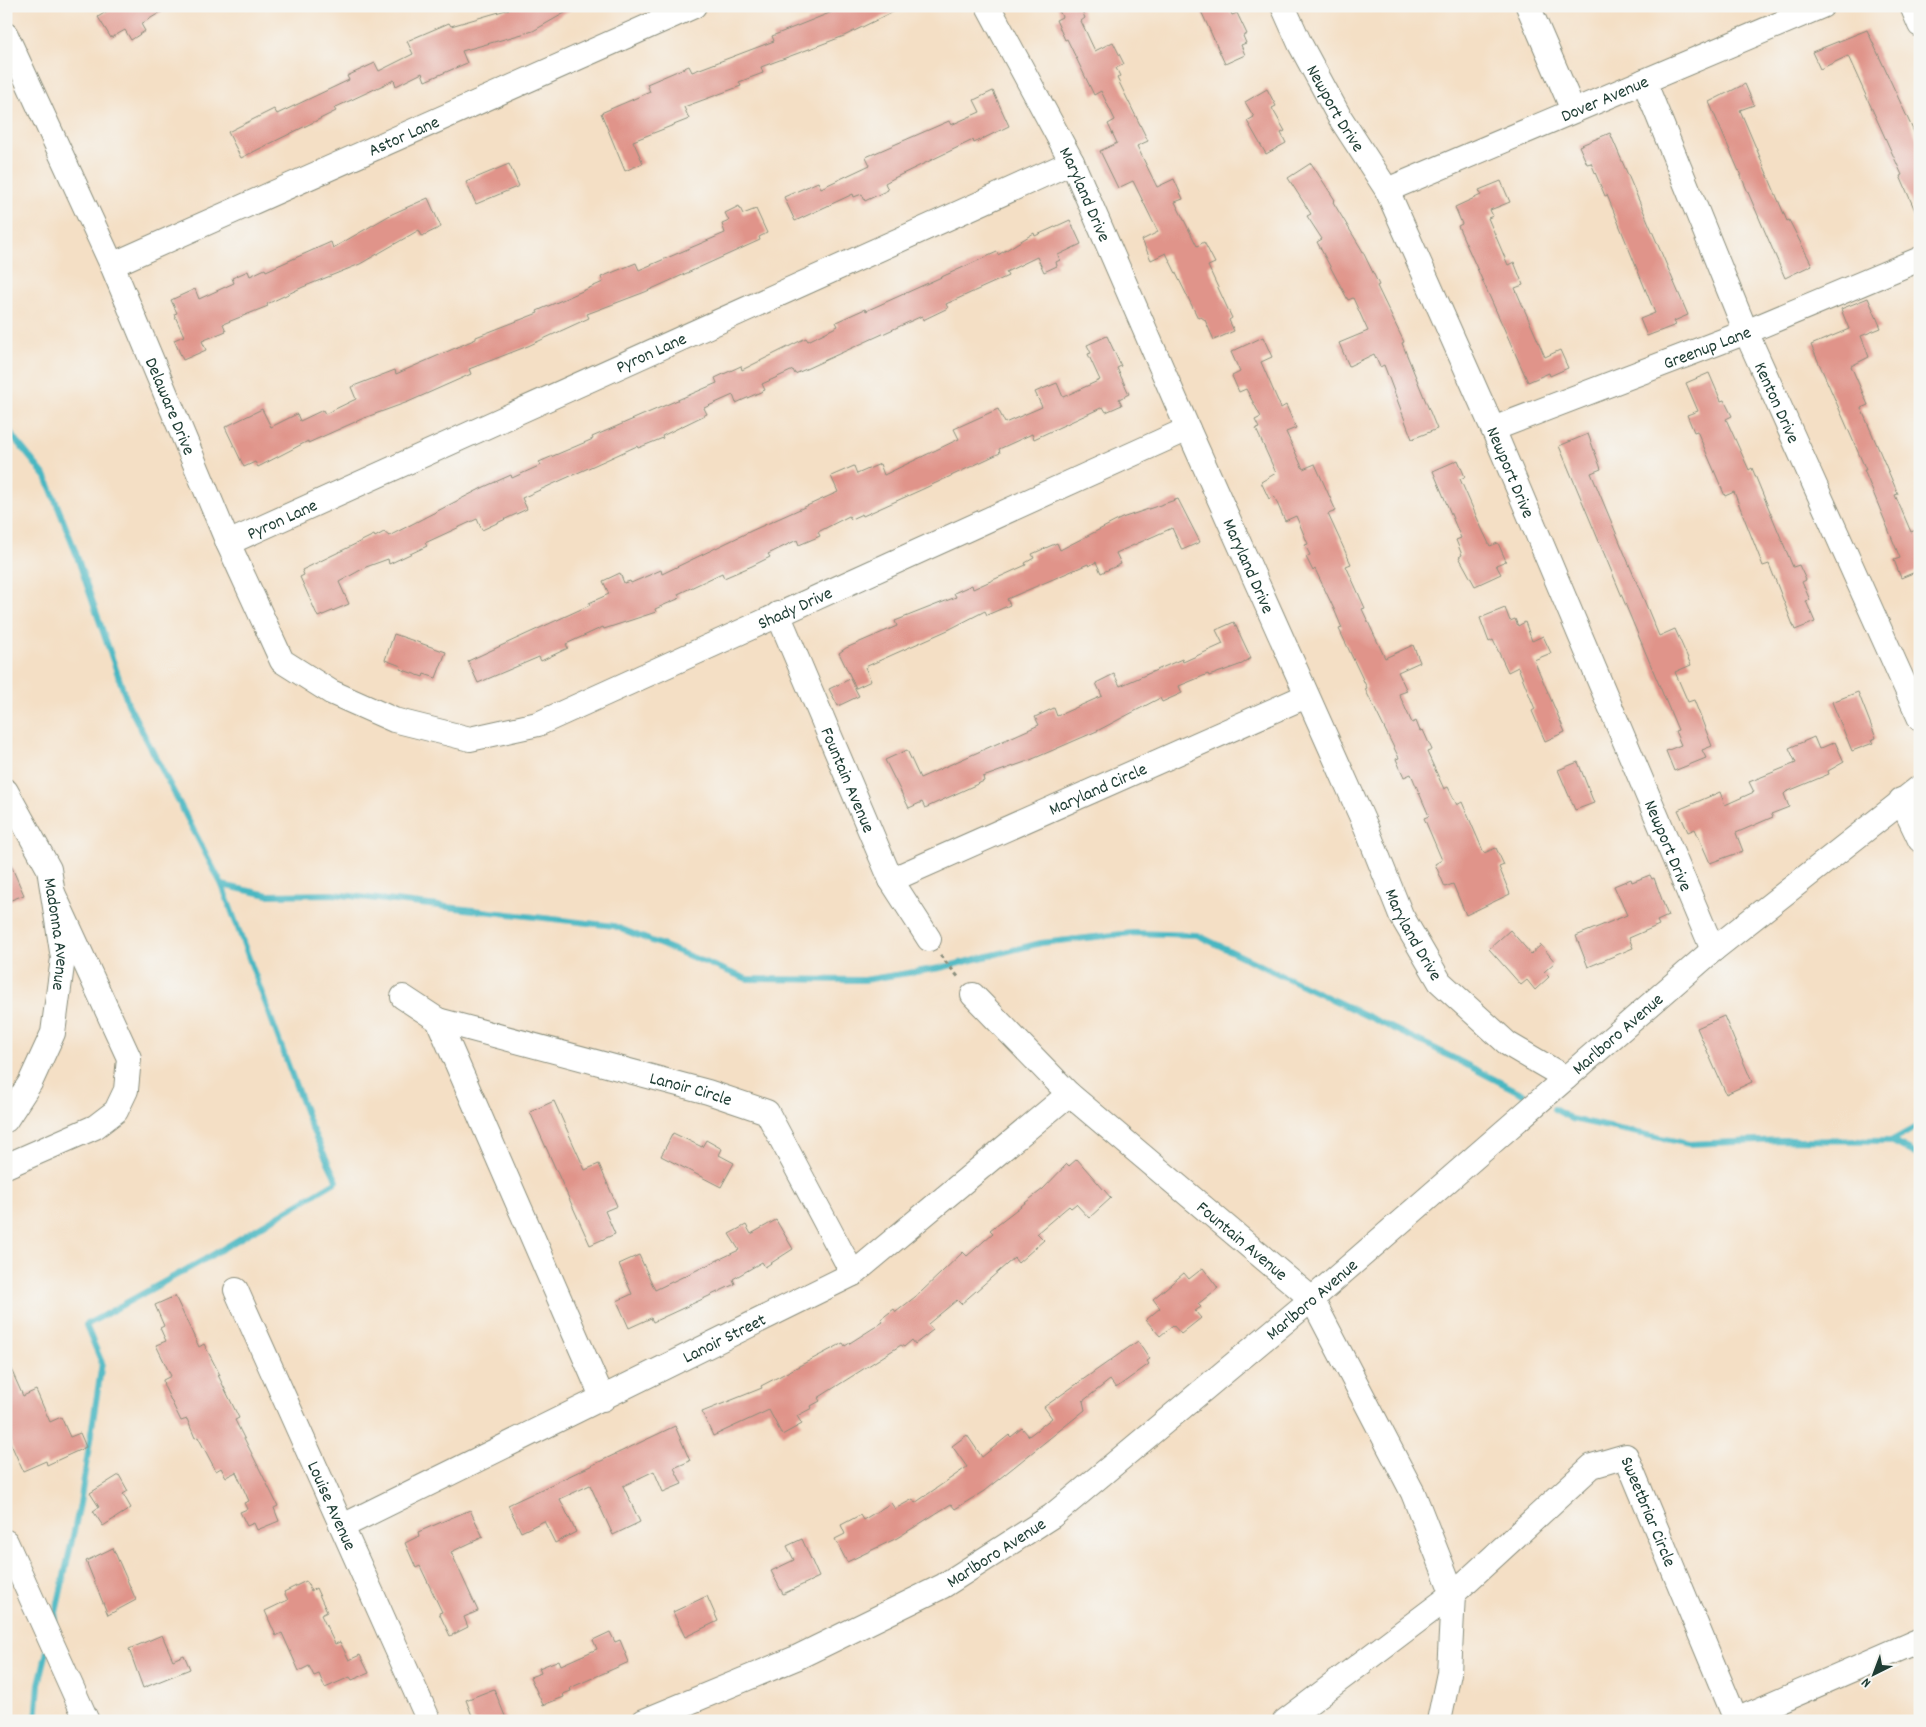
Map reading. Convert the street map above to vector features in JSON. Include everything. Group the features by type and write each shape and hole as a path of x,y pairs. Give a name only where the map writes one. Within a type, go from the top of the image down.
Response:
{"street":[{"name":"Astor Lane","path":"112,266 694,6"},
{"name":"Maryland Drive","path":"988,6 1072,162 1188,430 1366,827 1402,915 1440,982 1508,1044 1566,1078"},
{"name":"Newport Drive","path":"1283,6 1300,44 1339,116 1387,190 1493,430 1713,950"},
{"path":"1528,6 1573,110"},
{"name":"Dover Avenue","path":"1387,190 1822,6"},
{"path":"1912,6 1920,25"},
{"name":"Delaware Drive","path":"6,35 112,266 228,543 282,661 330,692 394,720"},
{"name":"Kenton Drive","path":"1644,81 1746,332 1920,719"},
{"name":"Pyron Lane","path":"228,543 1072,162"},
{"name":"Greenup Lane","path":"1493,430 1746,332 1920,259"},
{"name":"Shady Drive","path":"394,720 470,739 538,724 1188,430"},
{"name":"Fountain Avenue","path":"778,614 891,880 935,948"},
{"name":"Maryland Circle","path":"891,880 1306,696"},
{"name":"Madonna Avenue","path":"6,791 49,869 63,958 53,1033 30,1083 6,1120"},
{"path":"1910,793 1920,840"},
{"name":"Marlboro Avenue","path":"644,1721 796,1658 943,1586 1052,1516 1312,1299 1713,950 1910,793"},
{"path":"6,1166 95,1127 116,1111 126,1090 129,1058 53,893"},
{"name":"Fountain Avenue","path":"966,986 1069,1094 1312,1299 1413,1493 1453,1594 1449,1673 1439,1721"},
{"name":"Lanoir Circle","path":"403,997 438,1020 708,1092 767,1112 853,1274"},
{"path":"438,1020 604,1399"},
{"name":"Lanoir Street","path":"343,1526 604,1399 853,1274 1069,1094"},
{"name":"Louise Avenue","path":"236,1290 429,1721"},
{"name":"Sweetbriar Circle","path":"1453,1594 1592,1466 1626,1456 1735,1720"},
{"path":"6,1542 87,1721"},
{"path":"1285,1721 1453,1594"},
{"path":"1735,1720 1920,1640"}],"path":[{"path":"935,948 966,986"}],"building":[{"path":"115,6 171,6 141,24 145,31 131,40 125,30 111,38 98,17"},
{"path":"520,6 577,6 533,31 462,51 467,63 425,81 422,73 396,86 394,80 334,108 336,111 241,158 228,132 274,109 277,114 349,80 347,76 375,63 379,71 413,54 407,41 449,23 451,26"},
{"path":"829,6 905,6 844,36 761,67 763,73 739,82 741,86 684,107 689,119 633,141 643,163 625,171 601,113 650,92 647,84 689,66 692,72 774,41 772,36 832,12"},
{"path":"1057,6 1080,6 1085,18 1081,21 1095,51 1113,42 1124,64 1116,68 1120,76 1117,78 1148,141 1137,146 1157,187 1174,179 1183,199 1175,202 1197,246 1204,242 1215,263 1208,266 1232,318 1229,320 1234,331 1214,340 1205,320 1201,317 1198,318 1166,253 1151,260 1142,240 1158,232 1133,181 1118,188 1100,151 1117,143 1108,124 1115,120 1101,91 1094,95 1067,39 1065,40 1056,20 1062,17"},
{"path":"1212,6 1228,6 1232,15 1237,13 1247,34 1243,36 1246,43 1241,45 1245,55 1225,64 1201,11"},
{"path":"1867,30 1920,145 1920,222 1900,176 1902,175 1848,56 1820,69 1812,52"},
{"path":"1745,84 1754,105 1740,110 1787,221 1789,220 1812,265 1785,278 1709,102"},
{"path":"1267,89 1276,106 1272,108 1285,131 1281,133 1286,143 1266,154 1247,121 1254,117 1245,102"},
{"path":"993,91 1009,126 974,143 973,140 894,178 885,183 888,190 865,201 862,194 854,197 853,194 795,221 784,197 818,182 821,188 870,165 866,157 949,121 951,125 980,112 974,100"},
{"path":"1610,133 1688,315 1674,321 1676,325 1647,336 1640,319 1655,313 1607,195 1605,196 1591,163 1587,164 1579,146"},
{"path":"1311,163 1335,200 1333,202 1362,250 1379,285 1377,286 1404,342 1402,343 1437,429 1412,439 1384,365 1380,367 1374,354 1349,366 1339,343 1368,331 1353,298 1348,300 1317,242 1322,239 1307,216 1311,214 1288,178"},
{"path":"509,164 519,186 476,204 466,182"},
{"path":"1501,181 1510,202 1490,210 1493,216 1488,218 1508,265 1514,262 1523,285 1515,288 1545,357 1560,350 1568,368 1550,376 1549,373 1528,382 1458,226 1462,224 1455,207 1481,195 1479,190"},
{"path":"428,198 441,227 422,236 419,230 360,264 303,287 267,304 268,306 223,324 226,331 202,341 206,350 183,360 174,340 184,336 174,314 177,313 171,300 195,289 199,299 234,283 232,278 248,271 250,276 265,269 266,271 331,242 333,248 392,214"},
{"path":"739,206 743,214 756,209 767,233 759,237 760,240 645,292 587,314 589,318 528,346 469,369 471,374 408,402 364,418 308,443 308,441 258,467 255,462 244,467 225,427 262,409 271,427 297,414 300,421 323,410 325,414 356,399 351,387 395,370 396,374 476,339 476,337 538,313 537,311 603,282 601,277 636,263 639,270 725,233 722,224 729,221 725,213"},
{"path":"1070,220 1081,244 1058,255 1060,260 1056,262 1057,266 1044,272 1037,257 1006,272 1008,276 946,304 948,308 923,320 922,316 795,374 793,370 762,384 765,390 736,403 733,395 704,408 707,414 662,436 663,438 638,448 637,446 522,498 527,509 482,530 477,519 425,543 427,546 389,564 388,559 366,567 339,582 349,604 318,617 300,577 304,575 302,570 374,535 375,537 384,532 389,536 484,487 511,475 512,478 541,465 539,462 593,439 592,437 717,383 715,378 741,366 742,370 806,338 808,341 838,326 836,322 865,309 866,311 997,252 998,255 1034,233 1035,236"},
{"path":"1868,298 1881,328 1861,336 1869,357 1851,366 1868,405 1861,408 1898,494 1895,495 1911,532 1916,530 1920,539 1920,570 1901,578 1894,560 1900,558 1864,470 1866,470 1811,345 1849,329 1841,309"},
{"path":"1107,336 1121,366 1117,368 1129,394 1119,399 1122,405 1106,412 1103,407 1034,439 1032,434 999,449 1000,453 863,516 862,514 851,519 849,516 818,532 820,536 799,545 797,540 768,554 770,557 724,578 722,573 678,594 680,598 655,609 656,612 604,629 603,627 566,644 568,648 541,661 539,657 478,683 468,661 590,605 589,603 609,594 603,581 620,573 624,583 630,581 631,583 661,570 662,574 838,492 831,476 854,466 857,474 880,464 884,475 959,439 954,429 998,409 1005,423 1042,407 1035,392 1057,383 1063,397 1100,380 1088,354 1091,353 1087,345"},
{"path":"1263,337 1272,357 1261,362 1281,408 1286,405 1296,428 1286,432 1303,469 1315,464 1336,511 1328,514 1351,564 1346,566 1365,608 1362,609 1385,658 1413,645 1420,662 1398,672 1407,691 1399,694 1412,723 1416,721 1420,731 1423,730 1432,750 1427,752 1444,789 1448,787 1457,805 1462,802 1484,853 1496,848 1504,865 1499,867 1510,894 1466,915 1453,884 1445,887 1435,864 1442,860 1424,818 1429,816 1411,774 1404,777 1396,759 1399,758 1365,689 1367,688 1339,629 1342,628 1334,609 1315,569 1313,571 1306,557 1310,555 1305,545 1308,544 1296,516 1285,521 1274,496 1269,499 1261,482 1276,473 1256,429 1259,428 1255,420 1261,417 1246,389 1239,392 1232,376 1240,372 1231,352"},
{"path":"1709,373 1721,401 1724,400 1732,416 1726,419 1749,470 1752,468 1793,567 1799,565 1806,580 1802,582 1810,600 1806,601 1815,622 1795,630 1769,564 1763,566 1734,492 1725,496 1697,431 1694,432 1687,415 1698,411 1686,383"},
{"path":"1588,434 1601,469 1591,473 1659,636 1675,629 1691,665 1675,672 1688,702 1694,700 1712,746 1702,750 1706,758 1674,771 1666,751 1681,745 1675,731 1678,730 1559,446"},
{"path":"1458,460 1465,477 1460,479 1490,546 1498,543 1506,561 1496,565 1501,574 1475,586 1459,557 1462,555 1456,540 1461,538 1433,471"},
{"path":"1178,499 1200,542 1182,550 1172,528 1116,553 1121,564 1101,573 1096,562 1089,566 1088,564 1007,599 1010,605 987,615 985,611 948,630 865,667 871,681 856,688 839,653 846,648 897,626 895,621 956,597 954,593 972,585 973,589 1026,565 1025,563 1034,558 1032,554 1057,543 1060,550 1122,518"},
{"path":"1505,608 1510,621 1515,619 1518,626 1525,622 1532,641 1543,636 1551,653 1534,660 1565,732 1545,741 1532,711 1535,709 1518,667 1508,672 1493,640 1489,642 1480,618"},
{"path":"1234,622 1251,658 1242,664 1209,676 1208,674 1179,686 1182,693 1162,702 1160,698 1097,731 1028,761 983,777 984,781 925,808 922,802 909,808 885,760 907,750 920,778 1039,725 1035,717 1054,708 1057,716 1102,696 1096,683 1114,674 1120,686 1182,659 1183,662 1223,644 1216,630"},
{"path":"394,634 446,652 436,678 424,674 423,677 400,669 401,666 385,660"},
{"path":"850,679 859,696 838,706 829,689"},
{"path":"1858,692 1876,738 1871,740 1873,743 1852,751 1832,702"},
{"path":"1814,737 1819,749 1835,742 1844,762 1828,771 1829,774 1786,792 1784,794 1789,807 1771,814 1773,817 1736,833 1743,851 1710,863 1695,829 1688,832 1678,810 1720,792 1725,805 1754,792 1749,782 1796,763 1789,748"},
{"path":"1578,762 1594,803 1575,810 1558,770"},
{"path":"6,854 24,895 6,902"},
{"path":"1650,875 1652,879 1654,878 1668,916 1657,921 1659,925 1629,938 1633,948 1588,967 1576,936 1627,915 1614,886 1631,879 1632,882"},
{"path":"1510,930 1531,954 1541,945 1555,962 1544,972 1549,977 1535,990 1527,980 1521,985 1489,949"},
{"path":"1724,1016 1752,1082 1726,1094 1697,1028"},
{"path":"554,1101 585,1170 599,1164 617,1206 605,1211 615,1234 590,1245 530,1112"},
{"path":"673,1133 702,1147 706,1140 722,1149 719,1155 734,1163 721,1187 661,1156"},
{"path":"1077,1159 1111,1198 1089,1218 1076,1204 1071,1208 1069,1206 1037,1233 1044,1240 1018,1263 1014,1258 961,1304 957,1300 928,1324 933,1330 915,1344 912,1340 904,1347 901,1345 818,1398 820,1401 811,1406 812,1408 797,1416 802,1424 782,1435 769,1410 713,1436 702,1412 762,1388 761,1386 843,1343 845,1346 883,1322 881,1319 894,1309 896,1312 920,1293 963,1252 967,1256 993,1233 990,1230 1043,1189 1067,1164 1069,1166"},
{"path":"776,1220 793,1249 765,1267 762,1262 733,1279 735,1284 653,1322 651,1318 629,1328 617,1301 632,1294 619,1264 639,1255 655,1290 739,1250 729,1234 746,1225 751,1234"},
{"path":"1203,1268 1218,1288 1198,1304 1201,1307 1195,1311 1201,1318 1181,1334 1173,1325 1160,1336 1146,1320 1160,1308 1153,1299 1184,1273 1189,1279"},
{"path":"175,1296 199,1347 204,1344 220,1375 218,1375 239,1418 235,1420 278,1506 274,1508 279,1521 257,1530 254,1523 247,1526 240,1512 247,1509 244,1503 249,1501 236,1472 226,1477 221,1468 216,1471 198,1437 195,1438 187,1419 181,1421 164,1386 163,1380 171,1376 156,1345 166,1341 160,1328 164,1326 155,1305"},
{"path":"1138,1341 1150,1359 1147,1361 1149,1364 1116,1388 1110,1380 1083,1401 1085,1410 984,1491 955,1509 951,1504 897,1538 847,1562 835,1539 845,1534 841,1525 860,1515 863,1520 891,1503 895,1509 913,1499 915,1503 967,1467 952,1446 967,1435 982,1457 1009,1435 1011,1437 1022,1428 1029,1436 1052,1418 1044,1407"},
{"path":"6,1358 23,1396 36,1390 50,1422 61,1417 70,1437 80,1433 86,1447 47,1465 46,1461 23,1471 6,1433"},
{"path":"675,1426 690,1461 674,1468 682,1484 663,1492 654,1471 623,1486 640,1522 613,1535 590,1485 560,1499 576,1532 555,1543 544,1521 521,1532 508,1505"},
{"path":"119,1475 128,1491 123,1494 131,1508 103,1526 93,1511 99,1507 90,1493"},
{"path":"470,1510 483,1537 451,1552 478,1611 464,1617 468,1627 450,1636 439,1613 442,1612 420,1566 416,1568 405,1543 419,1536 418,1532"},
{"path":"802,1539 819,1577 783,1594 771,1571 794,1560 787,1546"},
{"path":"113,1548 136,1600 108,1615 86,1561"},
{"path":"306,1581 311,1591 316,1588 327,1612 321,1615 335,1644 340,1642 349,1660 360,1655 369,1673 352,1680 350,1677 325,1688 319,1674 314,1676 309,1666 299,1671 282,1633 276,1636 265,1611 288,1600 284,1592"},
{"path":"707,1596 718,1621 685,1637 673,1612"},
{"path":"610,1632 615,1642 620,1640 629,1662 570,1688 571,1691 563,1694 564,1697 543,1705 530,1677 541,1673 539,1668 559,1660 561,1665 597,1649 593,1640"},
{"path":"162,1635 173,1660 184,1655 190,1669 143,1688 129,1649"},
{"path":"494,1689 507,1721 474,1721 466,1700"}],"waterway":[{"path":"6,424 14,438 46,477 73,545 128,704 222,885 311,1127 337,1181 202,1261 86,1325 102,1363 80,1504 53,1626"},
{"path":"222,885 268,895 333,894 614,926 747,979 864,980 940,968 1041,943 1132,933 1197,935 1434,1048 1523,1094"},
{"path":"1554,1109 1572,1119 1689,1144 1783,1140 1891,1141 1920,1156"},
{"path":"1891,1141 1920,1125"},
{"path":"36,1721 39,1684 47,1651"}]}
